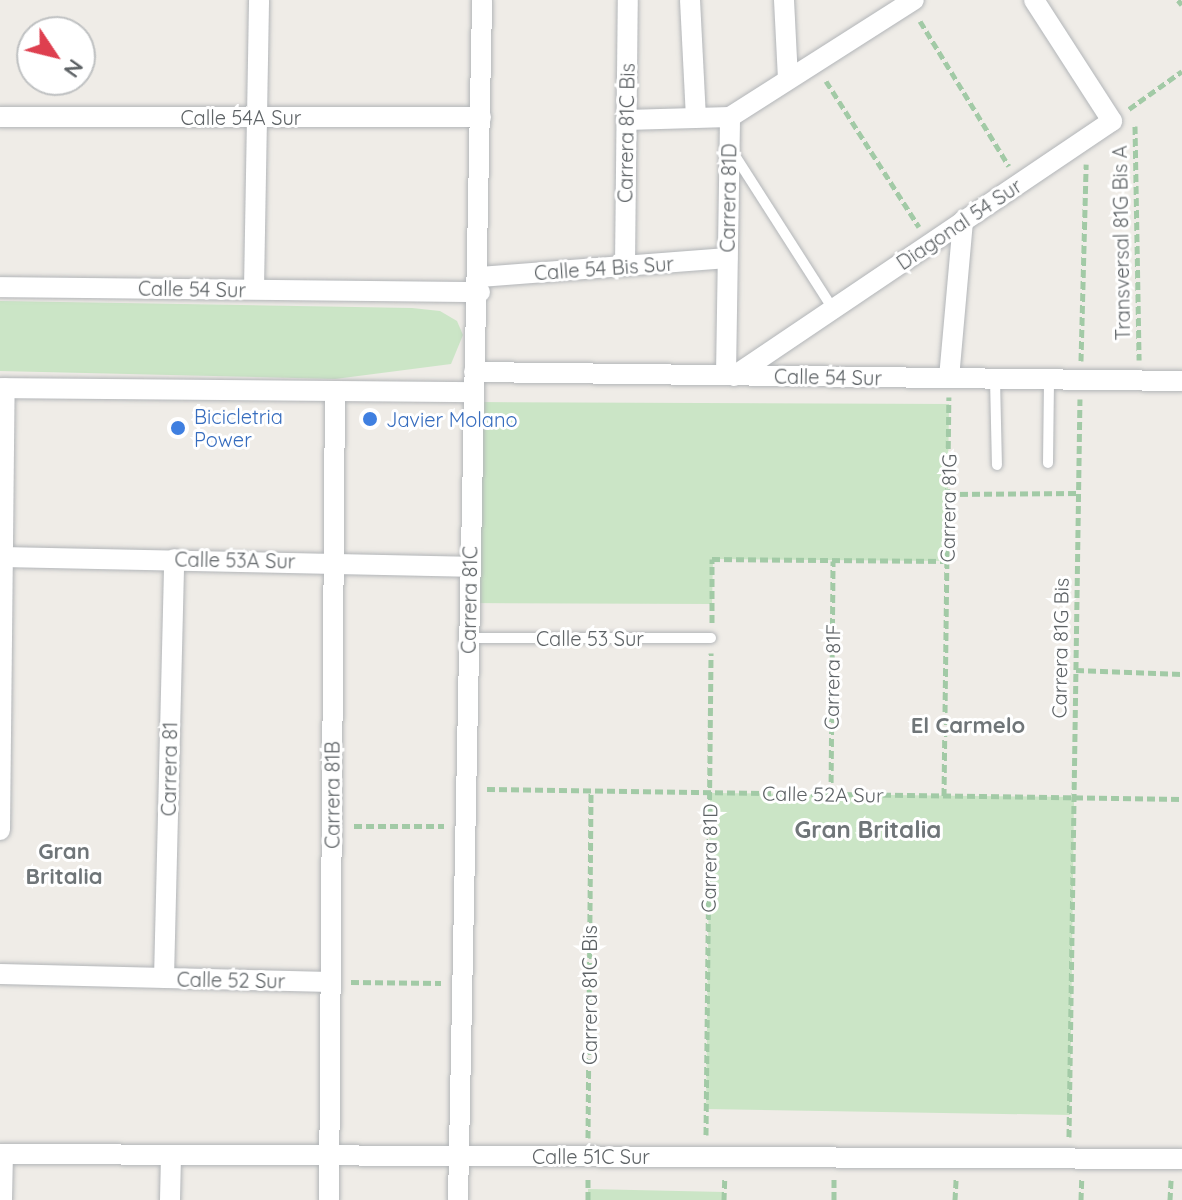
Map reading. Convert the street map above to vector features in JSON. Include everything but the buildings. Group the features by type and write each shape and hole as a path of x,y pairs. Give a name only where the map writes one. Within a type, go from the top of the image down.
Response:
{"street":[{"path":"254,289 259,0"},
{"name":"Carrera 81C","path":"458,1200 473,382 480,284 482,0"},
{"name":"Carrera 81C Bis","path":"625,266 628,0"},
{"path":"690,0 696,118"},
{"path":"784,0 788,79"},
{"path":"1034,0 1112,121"},
{"path":"626,120 730,117 911,2"},
{"name":"Calle 54A Sur","path":"0,117 481,117"},
{"name":"Carrera 81D","path":"730,117 727,258 730,376"},
{"name":"Diagonal 54 Sur","path":"730,376 1112,121"},
{"path":"949,378 963,221"},
{"name":"Calle 54 Bis Sur","path":"480,284 625,266 727,258"},
{"name":"Calle 54 Sur","path":"0,287 254,289 480,284"},
{"name":"Calle 54 Sur","path":"3,388 335,391 473,382 730,376 1182,381"},
{"path":"0,830 3,388"},
{"name":"Carrera 81B","path":"329,1200 335,391"},
{"name":"Calle 53A Sur","path":"2,557 469,567"},
{"name":"Carrera 81","path":"164,978 174,559"},
{"name":"Calle 52 Sur","path":"0,974 331,982"},
{"path":"1,1154 2,1200"},
{"name":"Calle 51C Sur","path":"1,1154 1182,1159"},
{"path":"170,1200 171,1155"}],"lane":[{"path":"729,146 833,309"},
{"path":"995,379 997,465"},
{"path":"1048,463 1049,379"},
{"name":"Calle 53 Sur","path":"468,638 711,638"}],"path":[{"path":"1178,0 1182,5"},
{"path":"911,2 1019,183"},
{"path":"814,63 930,244"},
{"path":"1112,121 1182,71"},
{"name":"Transversal 81G Bis A","path":"1134,105 1140,381"},
{"name":"Carrera 81G Bis","path":"1069,1158 1080,380 1087,138"},
{"name":"Carrera 81G","path":"944,796 949,378"},
{"path":"948,494 1079,493"},
{"name":"Carrera 81D","path":"706,1156 712,559 833,561"},
{"path":"833,561 947,561"},
{"name":"Carrera 81F","path":"831,794 833,561"},
{"path":"1076,670 1182,674"},
{"name":"Calle 52A Sur","path":"465,789 1182,799"},
{"name":"Carrera 81C Bis","path":"588,1200 591,791"},
{"path":"332,825 465,826"},
{"path":"331,982 462,983"}],"green space":[{"path":"0,301 412,308 440,311 457,321 463,335 451,364 335,379 0,371"},
{"path":"478,402 949,404 947,561 713,559 712,604 468,603"},
{"path":"710,793 1074,797 1070,1115 706,1109"},
{"path":"588,1189 724,1192 724,1200 588,1200"}],"place":[{"name":"Javier Molano","path":"370,419"},
{"name":"Bicicletria Power","path":"178,428"}],"district":[{"name":"El Carmelo","path":"968,726"},
{"name":"Gran Britalia","path":"868,830"},
{"name":"Gran Britalia","path":"64,864"}]}
